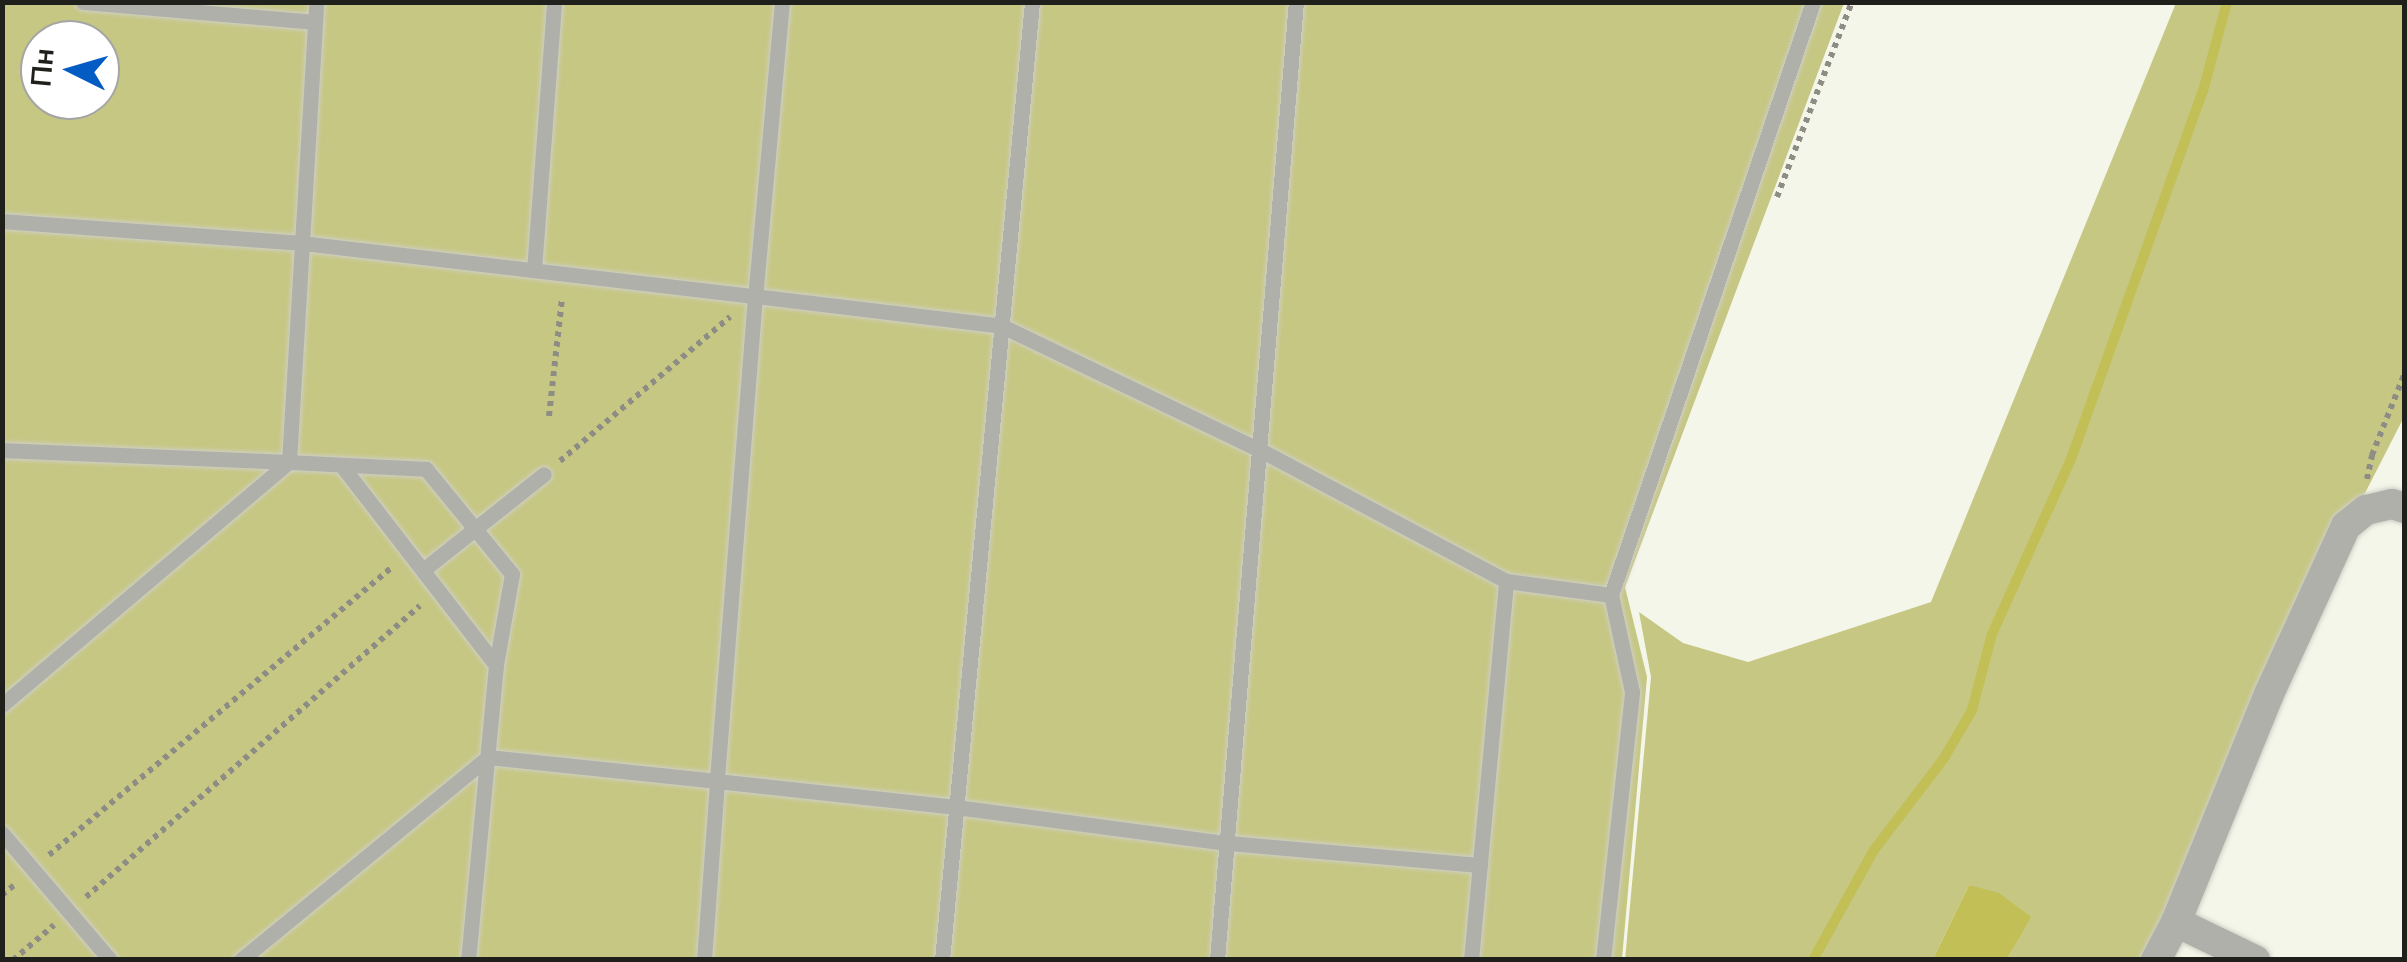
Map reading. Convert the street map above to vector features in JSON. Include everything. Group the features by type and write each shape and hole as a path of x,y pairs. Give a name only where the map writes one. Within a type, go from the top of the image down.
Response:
{"street":[{"path":"2156,960 2176,922 2346,526 2366,510 2392,504 2404,508"},
{"path":"2176,922 2255,960"}],"lane":[{"path":"83,2 314,22"},
{"path":"2,705 289,462 316,2"},
{"path":"534,270 554,2"},
{"path":"704,960 755,296 782,2"},
{"path":"942,960 1032,2"},
{"path":"1218,960 1296,2"},
{"path":"1604,960 1632,692 1611,595 1813,2"},
{"path":"2,221 302,244 1002,326 1260,450 1506,582 1611,595"},
{"path":"2,450 426,469 471,529 512,574 496,665 468,960"},
{"path":"342,466 496,665"},
{"path":"423,570 544,474"},
{"path":"1471,960 1506,582"},
{"path":"240,960 488,757 956,807 1227,843 1480,865"},
{"path":"2,833 110,960"}],"path":[{"path":"549,416 565,274"},
{"path":"544,474 755,296"},
{"path":"2366,510 2372,455 2404,375"},
{"path":"2,895 409,552"},
{"path":"13,960 438,590"}],"shaded area":[{"path":"2,3 1844,3 1625,587 1647,677 1622,959 3,959"},
{"path":"2176,3 2404,3 2404,417 2298,624 2157,959 2007,959 2030,917 1969,885 1933,959 1625,960 1651,677 1639,612 1683,643 1748,662 1931,602"},
{"path":"1969,885 1999,893 2031,917 2007,959 1933,959"}],"waterway":[{"path":"1813,960 1874,850 1944,758 1972,710 1992,634 2071,459 2203,91 2227,2"}]}
